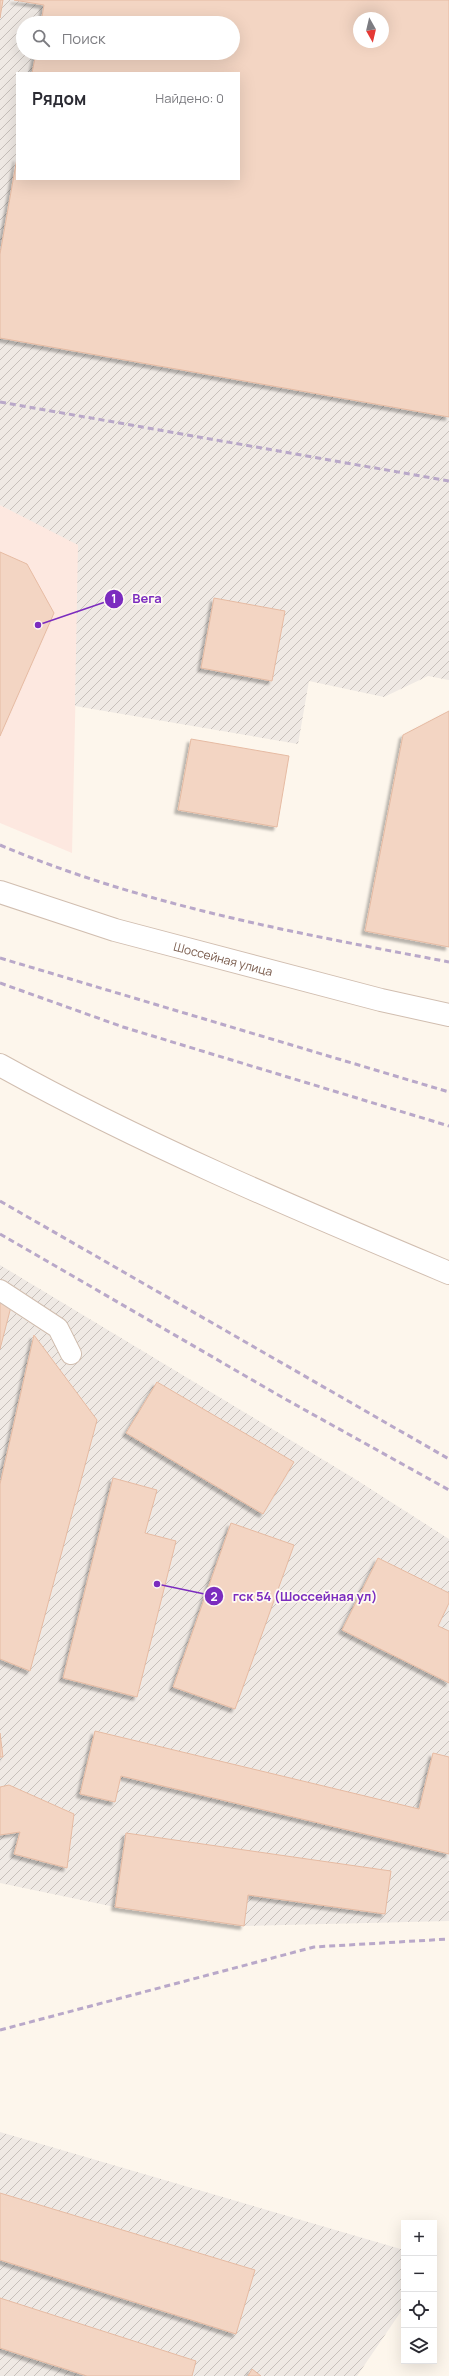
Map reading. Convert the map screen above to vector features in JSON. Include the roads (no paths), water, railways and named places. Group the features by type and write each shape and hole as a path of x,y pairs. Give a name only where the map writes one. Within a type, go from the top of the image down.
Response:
{"street":[{"name":"Шоссейная улица","path":"0,892 115,930 381,1000 449,1015"},
{"path":"0,1065 68,1103 158,1146 280,1202 449,1273"}],"lane":[{"path":"0,1290 58,1328 71,1354"}],"railway":[{"path":"0,402 449,481"},
{"path":"0,845 54,866 110,885 222,916 449,962"},
{"path":"0,958 449,1092"},
{"path":"0,983 123,1027 449,1126"},
{"path":"0,1201 449,1459"},
{"path":"0,1234 287,1400 449,1490"},
{"path":"0,2030 314,1947 449,1939"}],"place":[{"name":"Вега","path":"38,625"},
{"name":"гск 54 (Шоссейная ул)","path":"157,1584"}]}
